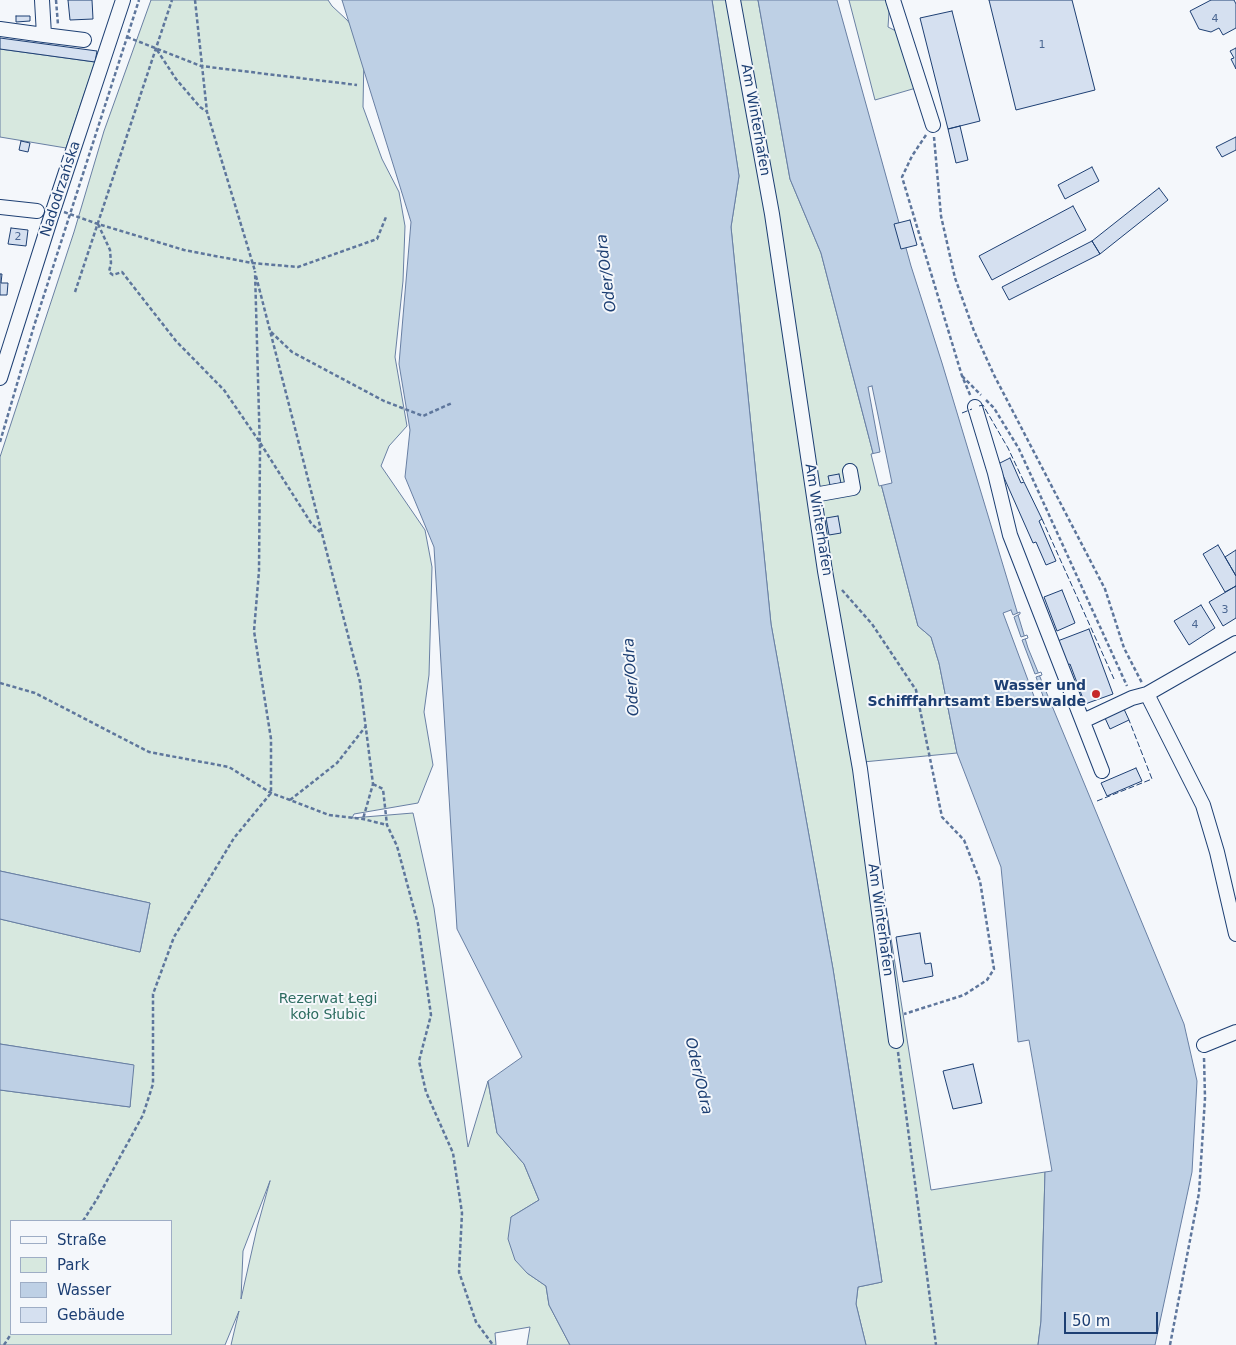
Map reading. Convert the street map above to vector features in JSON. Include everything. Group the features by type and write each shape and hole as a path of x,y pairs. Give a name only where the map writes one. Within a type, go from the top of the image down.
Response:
{"street":[{"path":"42,0 44,35"},
{"name":"Nadodrzańska","path":"0,378 122,0"},
{"name":"Am Winterhafen","path":"734,0 772,214 825,570 860,770 896,1040"},
{"path":"893,0 933,126"},
{"path":"0,29 84,40"},
{"path":"0,207 37,211"},
{"path":"975,407 1010,535 1102,772"},
{"path":"814,495 853,488 850,471"},
{"path":"1083,721 1132,698 1147,694 1236,643"},
{"path":"1147,694 1203,805 1217,852 1236,934"},
{"path":"1204,1045 1236,1032"}],"path":[{"path":"56,0 59,37"},
{"path":"0,442 34,326 139,0"},
{"path":"76,292 172,0"},
{"path":"195,0 207,112 255,271 360,682 373,784 362,819"},
{"path":"128,37 202,66 357,85"},
{"path":"156,48 176,79 200,107 207,112"},
{"path":"933,126 912,156 902,177 962,376 975,407"},
{"path":"933,126 941,216 955,278 974,331 994,375 1105,588 1124,648 1147,694"},
{"path":"70,214 184,250 252,263 298,267 377,239 386,217"},
{"path":"98,224 110,250 111,264 109,272 113,275 122,272 176,341 224,390 259,441 301,510 310,523 321,533"},
{"path":"84,1220 143,1115 153,1084 153,994 174,937 234,838 272,793 272,739 254,631 259,571 259,441 255,271"},
{"path":"270,331 292,352 384,401 423,416 452,403"},
{"path":"962,376 994,408 1019,449 1132,698"},
{"path":"825,570 872,624 916,690 942,817 964,840 980,881 994,969 986,980 964,995 902,1015"},
{"path":"0,683 35,693 149,752 229,767 272,793 329,815 362,819 386,825"},
{"path":"290,800 337,763 366,726"},
{"path":"373,784 383,789 386,825 397,846 418,924 431,1015 419,1062 426,1092 453,1153 462,1213 459,1272 476,1322 493,1345"},
{"path":"896,1040 936,1345"},
{"path":"1170,1345 1199,1193 1205,1098 1204,1045"}],"green space":[{"name":"Rezerwat Łęgi koło Słubic","path":"151,0 328,0 360,36 364,55 363,107 382,159 399,192 405,226 403,281 395,357 407,426 389,446 381,466 425,530 432,567 429,675 424,712 433,765 418,803 354,814 352,818 413,813 434,908 468,1147 488,1081 497,1133 524,1164 539,1200 511,1217 527,1273 546,1286 549,1305 570,1345 527,1345 530,1327 495,1333 496,1345 231,1345 239,1311 225,1345 0,1345 0,1090 130,1107 133,1065 0,1044 0,919 140,952 150,903 0,871 0,457 74,232 104,131","holes":["270,1181 241,1299 243,1251"]},
{"path":"712,0 758,0 790,179 821,253 918,626 931,637 939,663 957,753 863,762 931,1190 1045,1172 1041,1321 1038,1345 866,1345 856,1304 858,1287 882,1282 833,969 771,624 731,227 739,176"},
{"path":"849,0 886,0 889,12 888,27 902,34 916,88 875,100"},
{"path":"0,49 95,62 66,148 0,137"}],"water":[{"name":"Oder/Odra","path":"342,0 712,0 739,176 731,227 771,624 833,969 882,1282 858,1287 856,1304 866,1345 570,1345 549,1305 546,1286 527,1273 515,1260 508,1239 511,1217 539,1200 524,1164 497,1133 488,1081 522,1057 457,929 434,547 405,477 410,430 399,364 411,222"},
{"path":"758,0 837,0 911,266 1028,648 1184,1024 1197,1081 1192,1172 1155,1345 1038,1345 1041,1321 1045,1172 1052,1171 1029,1040 1018,1042 1001,867 957,753 939,663 931,637 918,626 821,253 790,179"},
{"path":"0,871 150,903 140,952 0,919"},
{"path":"0,1044 134,1065 130,1107 0,1090"}],"pier":[{"path":"872,386 892,483 879,486 871,454 880,452 868,387"},
{"path":"1011,610 1013,615 1020,612 1020,614 1014,617 1021,637 1027,635 1028,638 1022,640 1035,674 1041,672 1042,675 1036,677 1043,696 1035,699 1003,613"}],"building":[{"path":"68,0 92,0 93,19 70,20"},
{"path":"989,0 1072,0 1095,90 1016,110"},
{"path":"1211,0 1234,0 1236,4 1236,28 1223,35 1219,28 1211,32 1199,29 1190,11"},
{"path":"952,11 980,121 948,129 920,18"},
{"path":"16,16 30,16 30,21 16,22"},
{"path":"0,38 97,51 95,62 0,49"},
{"path":"1236,48 1236,69 1231,59 1234,58 1230,51"},
{"path":"960,126 968,160 956,163 948,129"},
{"path":"1236,137 1236,150 1222,157 1216,147"},
{"path":"21,141 30,143 28,152 19,150"},
{"path":"1092,167 1099,181 1065,199 1058,185"},
{"path":"1159,188 1168,200 1100,254 1092,241"},
{"path":"1073,206 1086,230 992,280 979,256"},
{"path":"910,220 917,245 901,249 894,224"},
{"path":"11,228 28,230 26,246 8,244"},
{"path":"1092,241 1100,254 1009,300 1002,287"},
{"path":"0,274 2,274 1,283 8,283 7,295 0,295"},
{"path":"1010,458 1021,483 1024,482 1042,519 1039,521 1056,561 1046,565 1036,542 1033,543 998,464"},
{"path":"839,474 841,483 830,485 828,476"},
{"path":"838,516 841,533 829,535 826,518"},
{"path":"1218,545 1236,576 1236,586 1225,592 1203,554"},
{"path":"1236,550 1236,576 1225,557"},
{"path":"1236,586 1236,618 1223,626 1209,602"},
{"path":"1062,590 1075,623 1057,631 1044,597"},
{"path":"1201,605 1215,628 1189,645 1174,621"},
{"path":"1089,629 1113,694 1085,704 1070,664 1064,666 1055,642"},
{"path":"1124,709 1129,720 1110,729 1105,718"},
{"path":"1136,768 1142,781 1107,796 1101,783"},
{"path":"920,933 925,964 931,963 933,976 903,982 896,937"},
{"path":"973,1064 982,1103 953,1109 943,1071"}],"fence":[{"path":"979,406 983,405 1008,448 1024,482"},
{"path":"962,413 972,409"},
{"path":"1042,519 1114,679"},
{"path":"1097,801 1152,779 1129,720"}],"place":[{"name":"Wasser und Schifffahrtsamt Eberswalde","path":"1096,694"}]}
